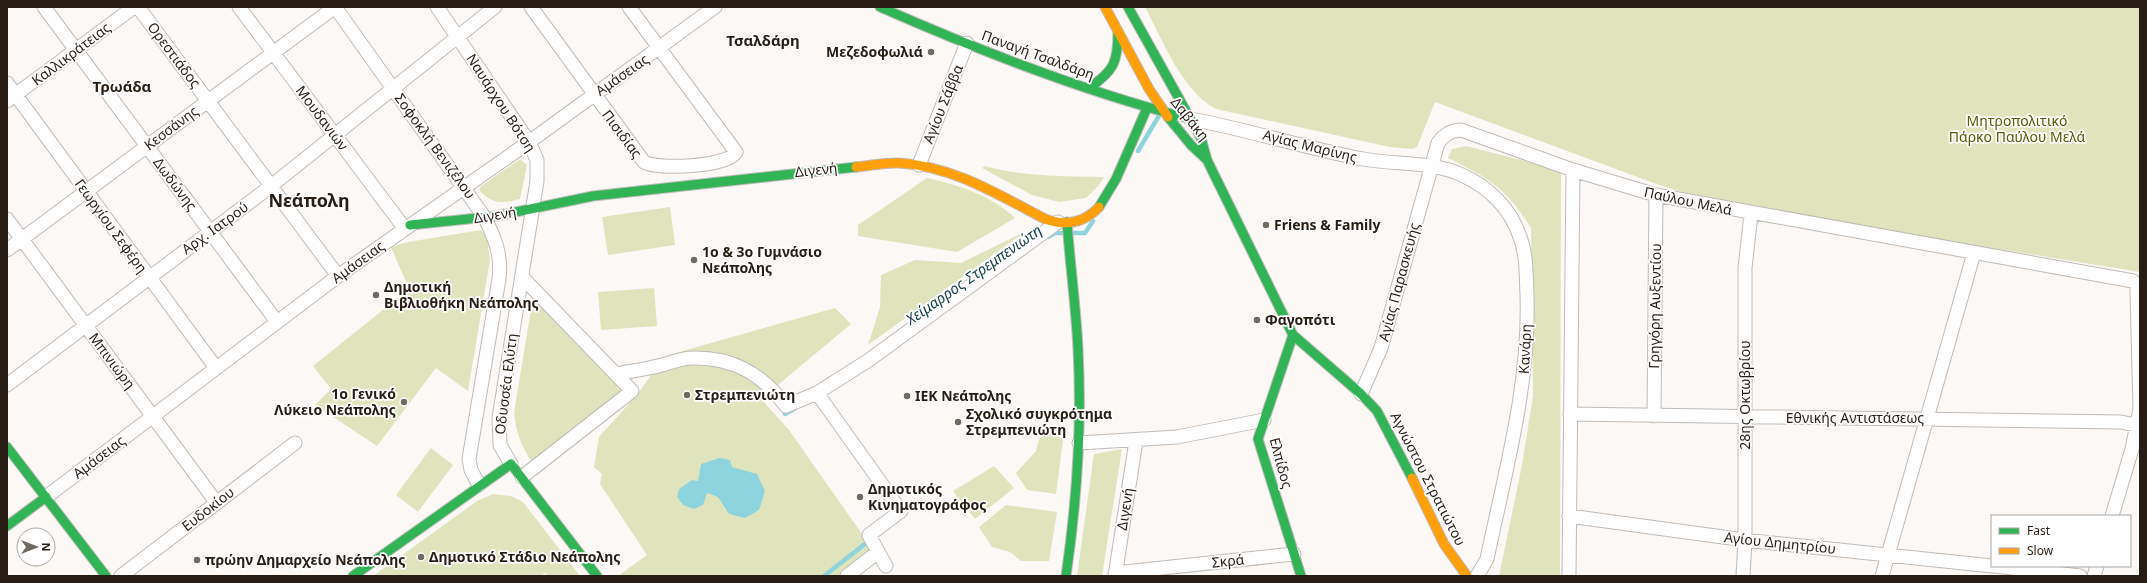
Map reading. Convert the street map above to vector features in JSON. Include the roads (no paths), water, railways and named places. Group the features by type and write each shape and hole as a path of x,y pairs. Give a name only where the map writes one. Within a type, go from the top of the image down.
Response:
{"street":[{"name":"Δωδώνης","path":"44,7 277,322"},
{"name":"Καλλικράτειας","path":"11,98 134,7"},
{"name":"Ορεστιάδος","path":"138,7 338,276"},
{"name":"Μουδανιών","path":"239,7 407,227"},
{"name":"Κεσσάνης","path":"7,250 335,7"},
{"name":"Σοφοκλή Βενιζέλου","path":"335,7 485,218 497,243 500,269 469,460 471,470 479,486"},
{"name":"Ναυάρχου Βότση","path":"437,7 529,142 538,165 533,208"},
{"name":"Αρχ. Ιατρού","path":"7,385 336,136 393,88 495,7"},
{"name":"Πισιδίας","path":"530,7 594,96 641,158 650,166 711,165 732,157 736,152 660,49"},
{"path":"629,7 660,49"},
{"name":"Αμάσειας","path":"7,526 338,276 660,49 715,7"},
{"name":"Παναγή Τσαλδάρη","path":"880,7 967,43 1089,88 1147,108 1191,119"},
{"name":"Δαβάκη","path":"1105,7 1143,79 1191,145 1207,160"},
{"name":"Δαβάκη","path":"1128,7 1202,138 1207,160"},
{"path":"1089,88 1107,76 1114,68 1117,59 1118,31"},
{"name":"Αγίου Σάββα","path":"919,165 967,43"},
{"name":"Γεωργίου Σεφέρη","path":"7,83 11,98 86,191 216,368"},
{"path":"617,374 647,369 691,358 714,360 733,363 746,368 761,379 786,406 817,393 869,360 1062,222 1088,216 1104,198 1121,166 1147,108"},
{"name":"Αγίας Μαρίνης","path":"1191,119 1235,128 1361,159 1430,167"},
{"name":"Παύλου Μελά","path":"1430,167 1438,143 1452,131 1461,130 1573,170 1656,195 1751,214 2128,279 2136,282 2140,409 2139,426"},
{"name":"Αγνώστου Στρατιώτου","path":"1207,160 1293,335 1361,394 1377,411 1388,429 1444,544 1469,576"},
{"name":"Διγενή","path":"407,227 485,218 593,196 774,175 897,163 939,168 989,189 1045,219 1062,222"},
{"name":"Αγίας Παρασκευής","path":"1361,394 1369,380 1383,342 1430,167"},
{"name":"Κανάρη","path":"1430,167 1448,170 1462,175 1485,188 1494,196 1514,222 1521,238 1525,257 1527,346 1524,378 1486,559 1469,576"},
{"path":"1569,576 1573,170"},
{"name":"Γρηγόρη Αυξεντίου","path":"1654,416 1656,195"},
{"name":"Οδυσσέα Ελύτη","path":"533,208 498,430 500,445 511,464 597,576"},
{"name":"28ης Οκτωβρίου","path":"1743,576 1745,540 1745,268 1751,214"},
{"name":"Μπινιώρη","path":"7,219 216,502"},
{"path":"1062,222 1078,351 1079,444 1074,523 1066,576"},
{"path":"1882,576 1974,253"},
{"path":"522,277 632,390"},
{"name":"Ελπίδος","path":"1293,335 1259,434 1259,445 1301,576"},
{"path":"522,477 632,390 647,369"},
{"path":"817,393 901,511 869,535 886,566"},
{"name":"Εθνικής Αντιστάσεως","path":"1570,414 2121,422 2139,426"},
{"path":"1079,444 1136,441 1199,434 1264,420"},
{"path":"2112,515 2139,426"},
{"name":"Διγενή","path":"1115,575 1136,441"},
{"name":"Ευδοκίου","path":"121,576 295,443"},
{"path":"7,447 106,576"},
{"path":"353,576 511,464"},
{"name":"Αγίου Δημητρίου","path":"1569,516 1745,540 1991,566"},
{"path":"847,576 878,552"},
{"name":"Σκρά","path":"1115,575 1294,554"},
{"path":"2004,567 2080,576"}],"water":[{"path":"720,458 730,460 732,467 757,474 765,491 759,510 745,518 729,514 718,497 707,493 703,505 694,509 683,505 677,497 679,489 692,480 698,481 701,464"}],"waterway":[{"name":"Χείμαρρος Στρεμπενιώτη","path":"1138,151 1160,114"},
{"name":"Χείμαρρος Στρεμπενιώτη","path":"1071,233 1085,233 1093,221"},
{"name":"Χείμαρρος Στρεμπενιώτη","path":"1048,237 1055,233 1064,233"},
{"name":"Χείμαρρος Στρεμπενιώτη","path":"785,414 794,409"},
{"name":"Χείμαρρος Στρεμπενιώτη","path":"824,576 870,540"}],"place":[{"name":"Μεζεδοφωλιά","path":"931,52"},
{"name":"Friens & Family","path":"1266,225"},
{"name":"1ο & 3ο Γυμνάσιο Νεάπολης","path":"694,260"},
{"name":"Δημοτική Βιβλιοθήκη Νεάπολης","path":"376,295"},
{"name":"Φαγοπότι","path":"1257,320"},
{"name":"Στρεμπενιώτη","path":"687,395"},
{"name":"ΙΕΚ Νεάπολης","path":"907,396"},
{"name":"1ο Γενικό Λύκειο Νεάπολης","path":"404,402"},
{"name":"Σχολικό συγκρότημα Στρεμπενιώτη","path":"958,422"},
{"name":"Δημοτικός Κινηματογράφος","path":"860,497"},
{"name":"Δημοτικό Στάδιο Νεάπολης","path":"421,557"},
{"name":"πρώην Δημαρχείο Νεάπολης","path":"197,560"}],"district":[{"name":"Τσαλδάρη","path":"763,41"},
{"name":"Τρωάδα","path":"122,87"},
{"name":"Νεάπολη","path":"309,201"}],"park label":[{"name":"Μητροπολιτικό Πάρκο Παύλου Μελά","path":"2017,130"}]}
